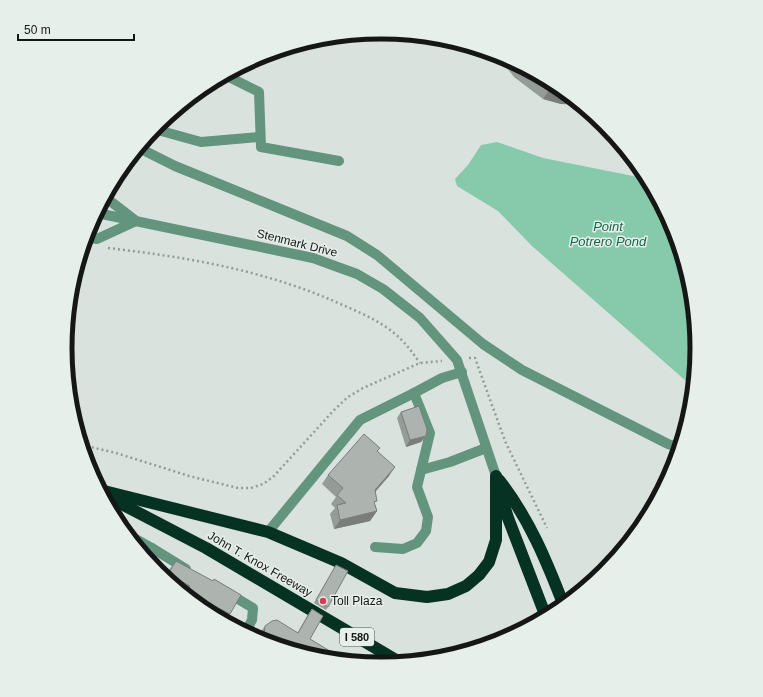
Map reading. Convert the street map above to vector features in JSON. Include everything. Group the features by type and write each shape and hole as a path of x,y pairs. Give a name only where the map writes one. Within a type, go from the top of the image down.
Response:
{"highway":[{"path":"107,492 268,532 341,563 395,593 427,597 448,594 466,586 484,569 492,554 497,531 496,476"},
{"path":"496,476 523,514 561,600"},
{"path":"496,476 506,513 544,612"},
{"name":"John T. Knox Freeway","path":"111,499 206,548 390,658"}],"street":[{"path":"231,78 259,92 261,147 339,161"},
{"path":"162,131 201,142 260,137"},
{"path":"144,150 175,166 347,236 377,255 483,344 522,370 668,444 675,446"},
{"path":"93,238 97,239 136,221 110,201"},
{"name":"Stenmark Drive","path":"103,214 299,255 328,263 357,274 383,289 409,308 436,334 457,360 496,476"},
{"path":"268,532 360,420 442,378 462,372"},
{"path":"375,547 403,549 417,543 426,531 428,517 417,487 430,433 414,393"},
{"path":"420,470 450,462 486,448"},
{"path":"139,541 192,572"},
{"path":"149,553 152,548"},
{"path":"219,588 253,608 252,620 249,628"}],"path":[{"path":"104,248 214,263 314,292 380,323 407,345 420,363"},
{"path":"88,446 116,453 223,485 251,488 263,484 273,477 335,409 348,397 369,385 420,363 475,358 505,441 548,531"}],"water":[{"name":"Point Potrero Pond","path":"497,142 543,158 639,177 659,212 675,249 685,288 691,348 689,383 532,246 498,211 457,186 455,179 468,165 481,145"}],"building":[{"path":"419,406 427,429 426,436 410,440 401,412"},
{"path":"364,434 380,448 377,451 395,467 375,490 377,501 374,502 377,511 340,520 337,505 346,503 337,495 343,488 328,475"},
{"path":"176,561 213,581 214,579 241,595 230,614 207,602 206,603 188,590 190,586 169,573"},
{"path":"336,565 348,571 328,607 316,600"},
{"path":"312,609 323,616 310,639 335,654 282,642 264,634 265,626 272,621 277,620 298,633"}],"place":[{"name":"Toll Plaza","path":"323,601"}]}
